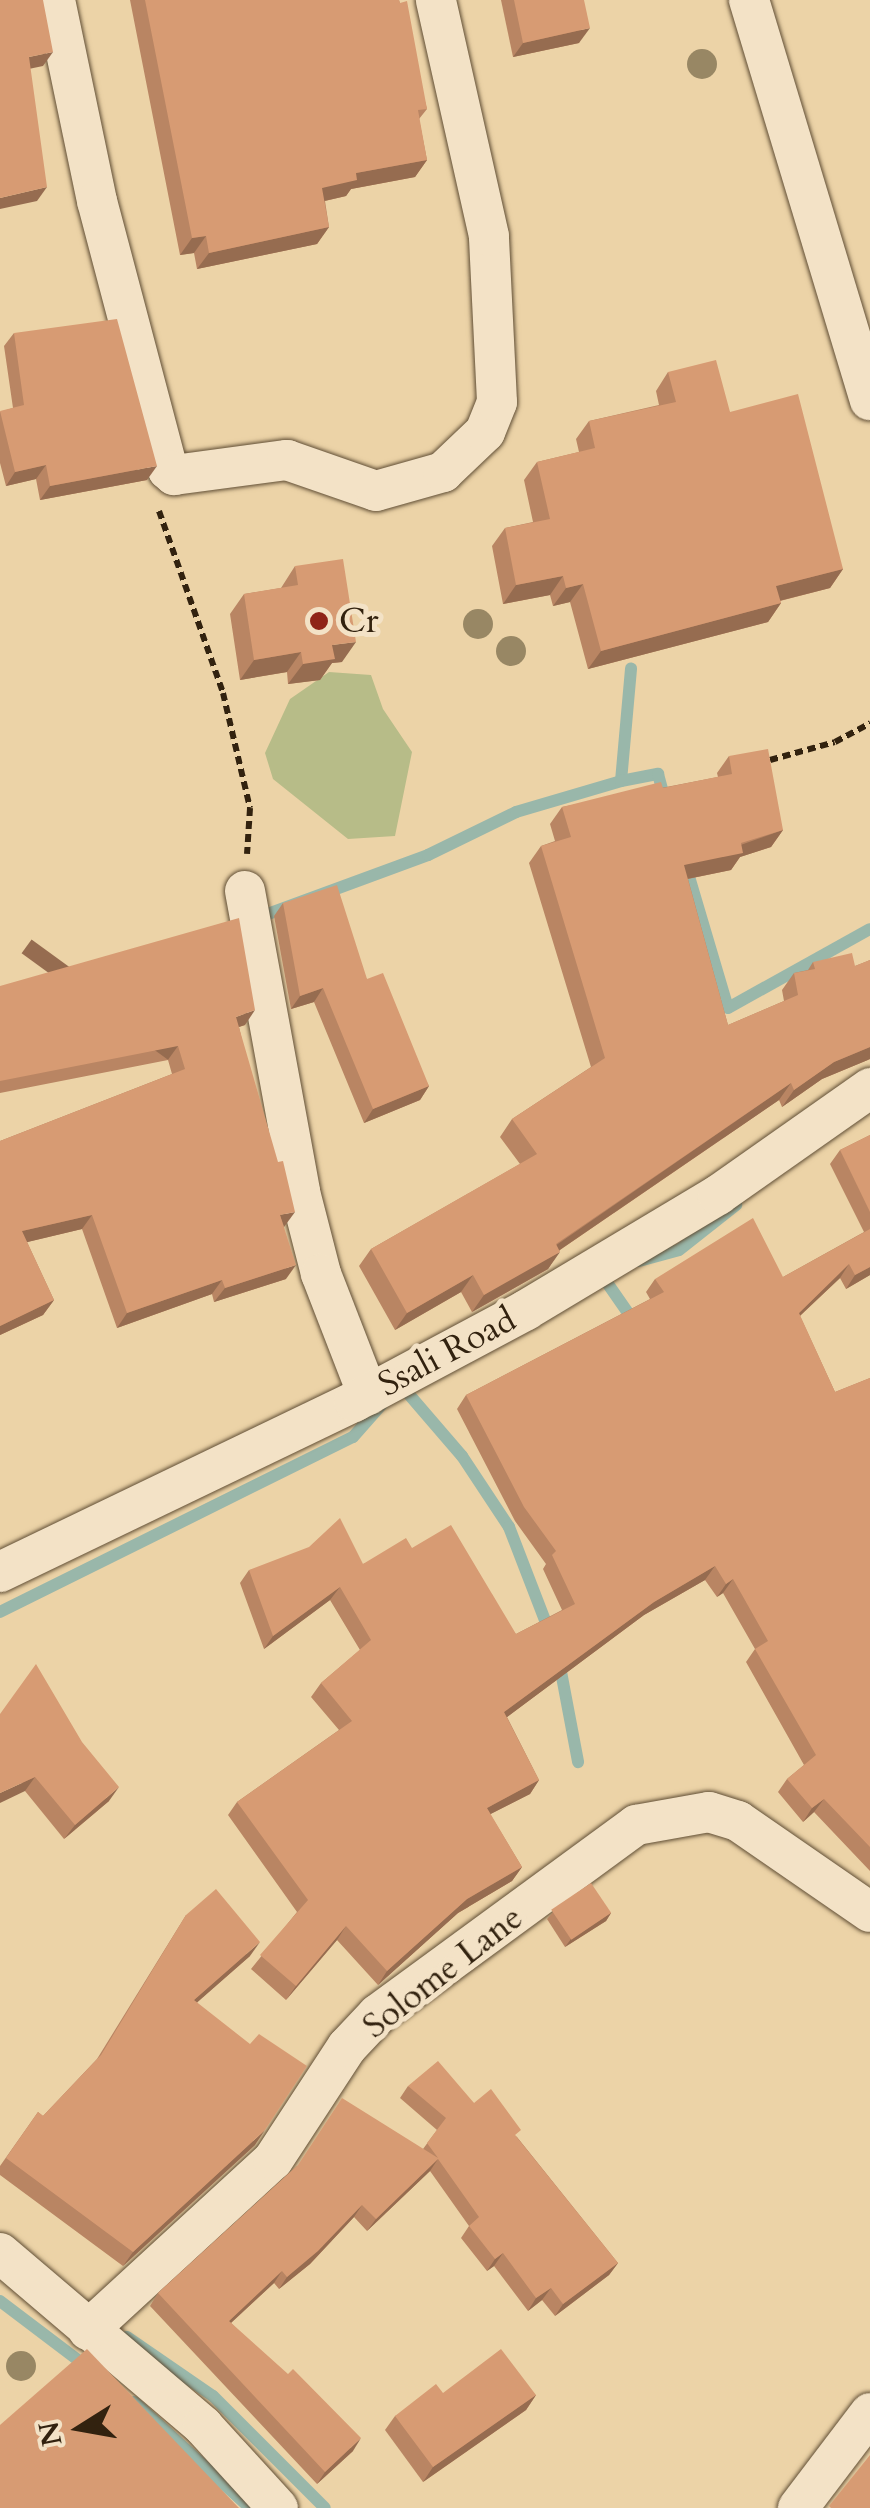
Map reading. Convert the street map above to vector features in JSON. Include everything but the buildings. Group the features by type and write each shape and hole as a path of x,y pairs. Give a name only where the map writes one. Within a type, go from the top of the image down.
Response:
{"street":[{"path":"55,0 119,291 171,474 287,460 362,490 394,489 444,472 485,432 496,402 498,338 489,236 436,0"},
{"path":"748,0 870,400"},
{"path":"248,909 300,1192 322,1274 368,1395"},
{"name":"Ssali Road","path":"0,1572 368,1395 621,1254 870,1088"},
{"name":"Solome Lane","path":"88,2330 273,2160 347,2047 378,2014 636,1825 709,1812 738,1821 870,1912"},
{"path":"0,2253 204,2426 278,2508"},
{"path":"798,2508 870,2413"}],"path":[{"path":"171,474 157,502 223,693 250,808 248,909"},
{"path":"770,760 835,742 870,724"}],"green space":[{"path":"329,672 371,675 383,709 412,752 395,836 348,839 273,779 265,753 290,699"}],"waterway":[{"path":"621,781 631,668"},
{"path":"257,918 428,855 516,812 658,774 664,796"},
{"path":"685,863 728,1008 870,929"},
{"path":"639,1261 679,1250 736,1205"},
{"path":"601,1274 635,1323"},
{"path":"400,1384 462,1456 509,1527 550,1633"},
{"path":"0,1612 353,1437 383,1403"},
{"path":"559,1661 578,1762"},
{"path":"0,2301 90,2369"},
{"path":"127,2337 213,2396 325,2508"},
{"path":"134,2402 250,2508"}],"place":[{"name":"Cr","path":"319,621"}]}
